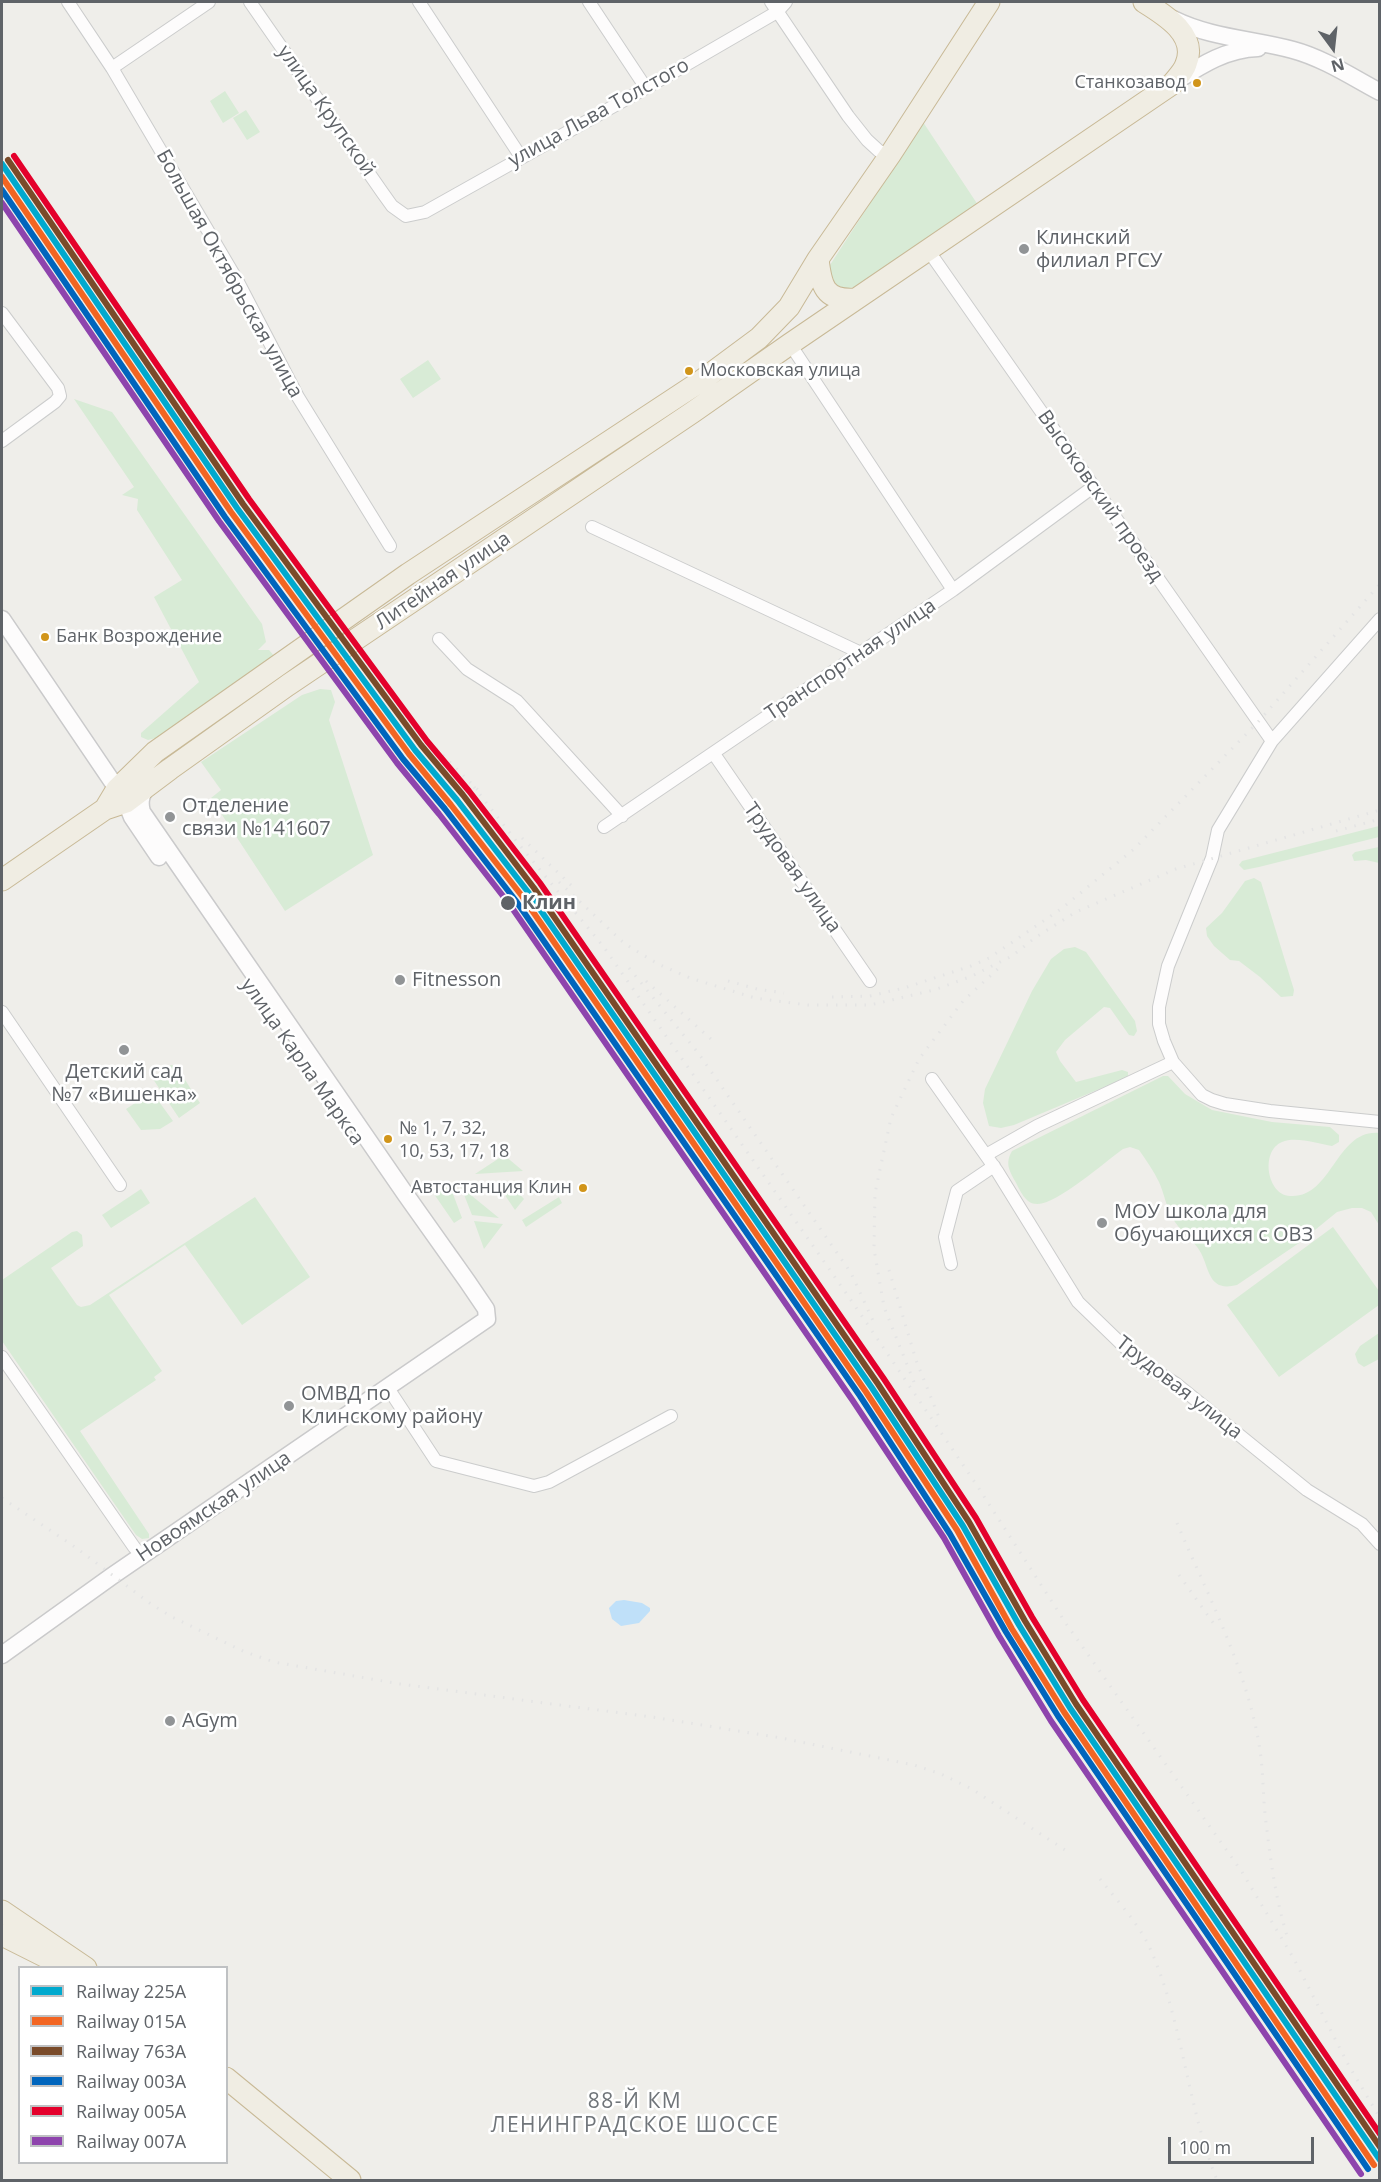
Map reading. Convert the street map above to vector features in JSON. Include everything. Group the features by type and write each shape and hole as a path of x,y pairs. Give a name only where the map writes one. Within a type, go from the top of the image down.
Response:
{"highway":[{"name":"Литейная улица","path":"129,801 149,757 273,667 507,508 700,381 759,338 789,307 818,259 890,155 989,2"},
{"path":"1144,2 1166,16 1183,33 1190,48 1186,65 1172,84"},
{"name":"Литейная улица","path":"2,880 105,809 129,801 170,769 1172,84"},
{"path":"818,259 824,287 829,293 845,300 855,299"},
{"path":"2,1911 83,1966"},
{"path":"9,1938 62,1966"},
{"path":"228,2080 350,2181"},
{"path":"228,2095 334,2181"}],"street":[{"name":"Большая Октябрьская улица","path":"68,2 112,68 237,280 298,398 390,546"},
{"path":"112,68 209,2"},
{"name":"улица Крупской","path":"250,2 392,206 406,216"},
{"path":"419,2 521,157"},
{"path":"589,2 646,88"},
{"name":"улица Льва Толстого","path":"406,216 425,212 646,88 774,7 786,2"},
{"path":"774,7 848,116 879,152 890,155"},
{"path":"1166,16 1202,32 1295,50 1380,92"},
{"path":"1172,84 1222,54 1234,50 1264,47 1295,50"},
{"name":"Высоковский проезд","path":"928,250 1272,741"},
{"path":"2,313 57,388 60,396 2,441"},
{"path":"789,344 953,590"},
{"name":"Транспортная улица","path":"604,827 953,590 1093,487"},
{"path":"592,527 861,652"},
{"name":"улица Карла Маркса","path":"2,619 129,801 136,824 477,1312 487,1318"},
{"path":"1380,619 1272,741 1218,830 1212,858 1168,966 1159,1007 1162,1032 1173,1062 1202,1095 1225,1104 1270,1111 1380,1122"},
{"path":"439,639 466,669 517,701 621,816"},
{"name":"Трудовая улица","path":"714,754 870,981"},
{"path":"100,762 113,769 121,769 149,757"},
{"path":"2,1012 120,1185"},
{"path":"986,1155 1037,1126 1173,1062"},
{"name":"Трудовая улица","path":"932,1079 994,1166 1078,1302 1139,1361 1175,1383 1307,1490 1362,1524 1380,1544"},
{"path":"951,1264 945,1237 957,1191 994,1166"},
{"name":"Новоямская улица","path":"2,1654 487,1318"},
{"path":"2,1358 142,1556"},
{"path":"388,1388 436,1461 534,1486 549,1482 671,1416"}],"green space":[{"path":"225,91 239,113 223,123 210,101"},
{"path":"246,110 260,132 247,140 233,118"},
{"path":"923,122 978,205 855,287 844,289 833,284 828,268"},
{"path":"428,360 441,379 413,398 400,379"},
{"path":"74,399 112,412 262,624 266,642 258,650 269,650 275,657 156,738 148,740 141,737 141,733 199,682 154,597 182,580 137,510 138,499 122,495 134,487"},
{"path":"320,689 331,690 335,702 329,720 373,855 285,911 211,798 221,790 201,762 302,695"},
{"path":"1379,826 1379,837 1244,870 1239,865 1242,861"},
{"path":"1379,847 1379,863 1366,860 1354,861 1352,855 1355,852"},
{"path":"1254,878 1261,882 1294,990 1293,996 1281,997 1239,961 1230,960 1214,946 1207,936 1206,928 1222,913 1245,881"},
{"path":"1075,947 1086,952 1135,1021 1137,1031 1134,1036 1129,1035 1110,1008 1104,1007 1065,1040 1056,1052 1076,1082 1122,1070 1128,1072 1128,1077 1014,1125 1001,1128 989,1126 983,1103 985,1089 1032,991 1051,959 1064,949"},
{"path":"171,1065 176,1066 200,1103 179,1118 153,1079"},
{"path":"1163,1076 1168,1076 1185,1094 1212,1110 1272,1122 1330,1127 1339,1135 1339,1142 1332,1146 1288,1140 1275,1147 1271,1154 1269,1172 1276,1188 1282,1194 1290,1196 1304,1194 1316,1187 1353,1142 1365,1135 1379,1133 1379,1225 1371,1212 1362,1208 1337,1212 1299,1243 1237,1285 1228,1286 1216,1283 1198,1248 1175,1222 1159,1182 1139,1150 1130,1147 1123,1149 1056,1198 1037,1204 1026,1199 1010,1170 1008,1163 1012,1151"},
{"path":"152,1092 173,1121 160,1129 141,1130 126,1109"},
{"path":"504,1155 523,1171 475,1174"},
{"path":"510,1184 524,1199 515,1210 498,1185"},
{"path":"450,1186 462,1218 454,1223 434,1194"},
{"path":"461,1187 499,1218 472,1215"},
{"path":"141,1189 150,1203 111,1228 102,1215"},
{"path":"255,1197 310,1277 242,1325 185,1245 109,1295 162,1371 154,1377 156,1380 80,1431 149,1534 149,1538 142,1539 136,1535 2,1341 2,1280 72,1232 77,1231 82,1235 83,1246 51,1268 77,1305 81,1307 90,1305"},
{"path":"559,1197 562,1203 526,1227 522,1220"},
{"path":"474,1221 503,1224 484,1249"},
{"path":"1333,1227 1379,1291 1379,1305 1279,1377 1227,1305"},
{"path":"1379,1333 1379,1359 1364,1367 1358,1363 1355,1354 1360,1346"}],"water":[{"path":"616,1601 642,1603 650,1608 650,1611 639,1623 621,1626 612,1619 609,1608"}],"railway":[{"path":"2,195 47,261 108,334"},
{"path":"832,997 870,996 904,988 971,966 989,958 1061,909 1134,849 1258,722 1380,584"},
{"path":"380,677 398,701"},
{"path":"382,695 480,792"},
{"path":"474,787 603,946 853,1303 976,1484 1067,1625 1242,1872 1294,1959 1349,2066 1380,2118"},
{"path":"559,882 625,944 658,964 690,978 755,998 808,1005 870,1005 934,990 972,976 1012,956 1036,937 1076,912 1176,869 1380,810"},
{"path":"1336,831 1380,819"},
{"path":"522,838 572,886"},
{"path":"914,1382 884,1307 874,1249 875,1193 891,1118 919,1059 963,1001 1001,966"},
{"path":"629,968 699,1054 851,1273 875,1325"},
{"path":"646,981 712,1040"},
{"path":"728,981 784,993"},
{"path":"889,1270 916,1360 940,1420"},
{"path":"2,1498 172,1617 245,1652 274,1662 400,1684 659,1718 781,1738 914,1765 941,1774 972,1789 1065,1850"},
{"path":"1177,1523 1226,1634 1246,1691 1261,1758 1271,1861 1288,1939"},
{"path":"1179,1575 1214,1624"},
{"path":"1100,1879 1142,1934 1159,1971 1177,2030 1198,2121 1217,2180"}],"rail line":[{"name":"005А","path":"14,156 249,499 427,741 540,883 884,1379 976,1518 1032,1617 1083,1700 1380,2134"},
{"name":"763А","path":"8,160 243,504 421,745 463,795 534,888 878,1384 969,1522 1025,1621 1076,1704 1380,2147"},
{"name":"225А","path":"2,164 237,508 415,750 528,892 872,1388 963,1526 1019,1625 1070,1708 1380,2160"},
{"name":"015А","path":"2,177 231,512 409,754 522,896 866,1392 957,1530 1012,1629 1064,1712 1374,2165"},
{"name":"003А","path":"2,190 225,517 403,759 516,901 860,1396 950,1534 1006,1632 1058,1716 1368,2169"},
{"name":"007А","path":"2,203 219,521 397,763 510,905 853,1401 944,1538 999,1636 1051,1721 1361,2174"}],"place":[{"name":"Станкозавод","path":"1197,83"},
{"name":"Клинский филиал РГСУ","path":"1024,249"},
{"name":"Московская улица","path":"689,371"},
{"name":"Банк Возрождение","path":"45,637"},
{"name":"Отделение связи №141607","path":"170,817"},
{"name":"Клин","path":"508,903"},
{"name":"Fitnesson","path":"400,980"},
{"name":"Детский сад №7 «Вишенка»","path":"124,1050"},
{"name":"№ 1, 7, 32, 10, 53, 17, 18","path":"388,1139"},
{"name":"Автостанция Клин","path":"583,1188"},
{"name":"МОУ школа для Обучающихся с ОВЗ","path":"1102,1223"},
{"name":"ОМВД по Клинскому району","path":"289,1406"},
{"name":"AGym","path":"170,1721"}],"district":[{"name":"88-Й КМ ЛЕНИНГРАДСКОЕ ШОССЕ","path":"635,2114"}]}
